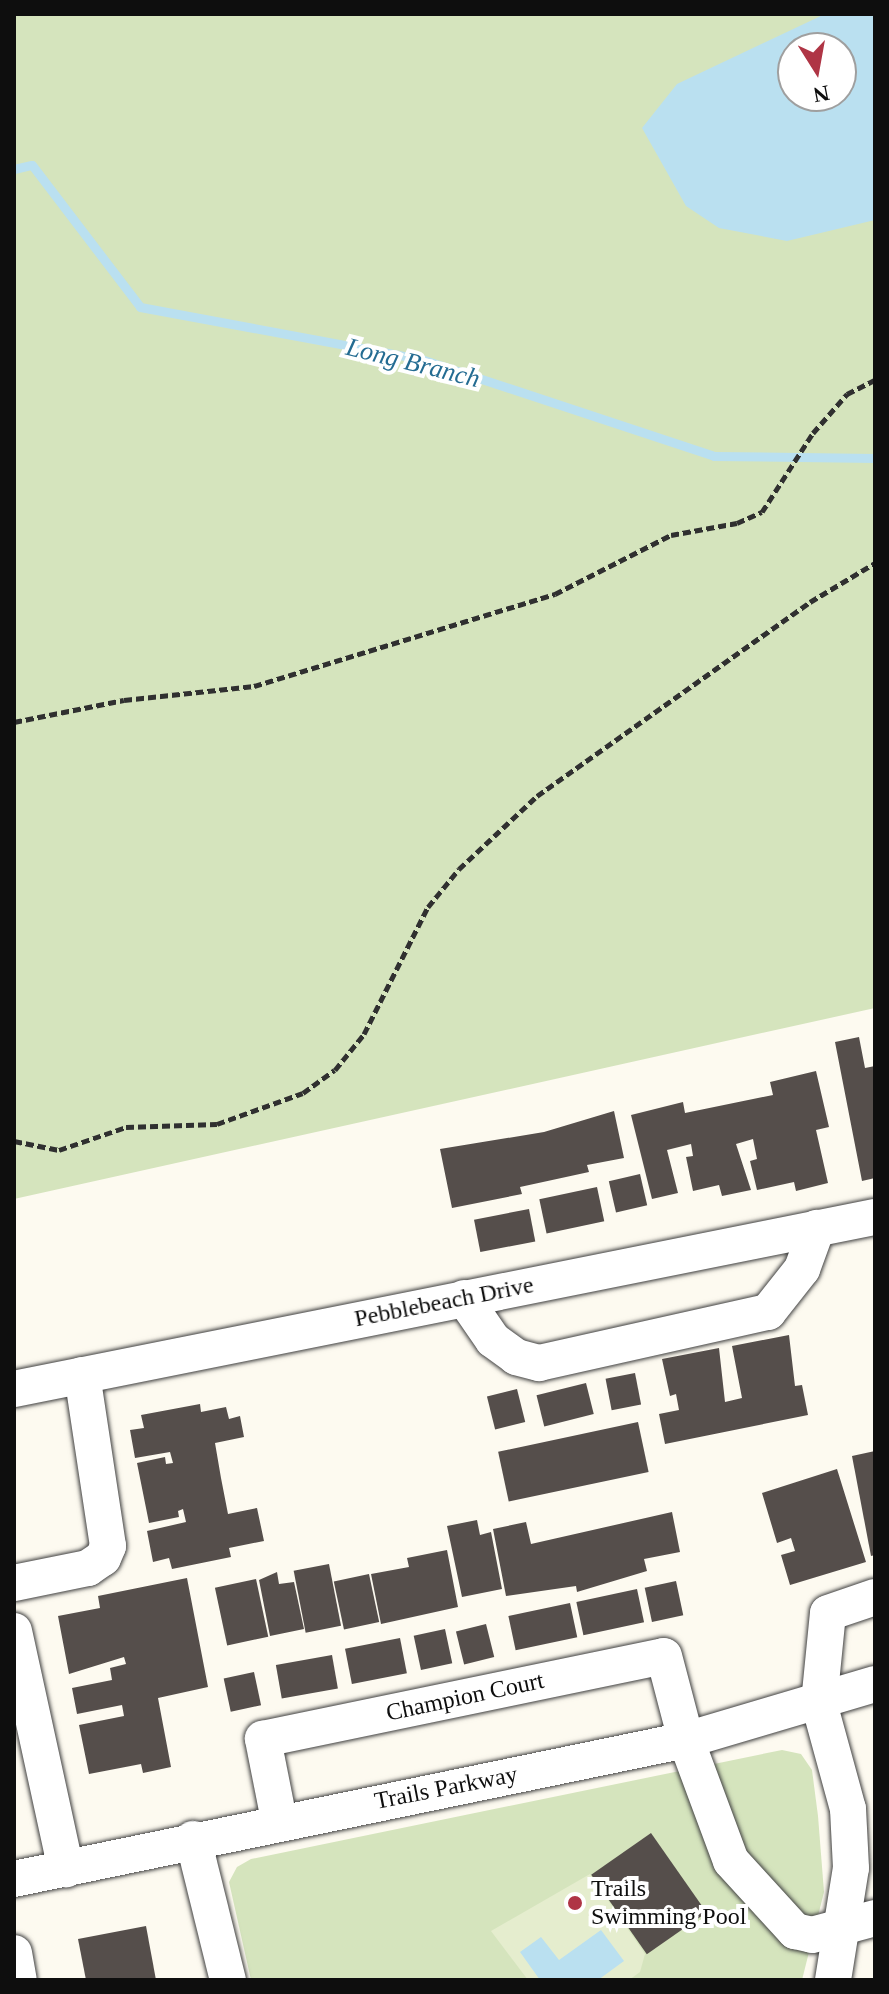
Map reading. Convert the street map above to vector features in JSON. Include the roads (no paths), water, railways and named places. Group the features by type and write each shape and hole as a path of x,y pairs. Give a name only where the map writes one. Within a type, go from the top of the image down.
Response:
{"street":[{"name":"Pebblebeach Drive","path":"14,1389 875,1217"},
{"path":"464,1298 493,1340 516,1357 539,1363 768,1312 802,1269 817,1228"},
{"path":"14,1583 88,1568 103,1558 108,1546 82,1375"},
{"path":"833,1980 859,1922 851,1868 848,1809 819,1703 828,1613 875,1597"},
{"path":"14,1631 66,1869"},
{"name":"Champion Court","path":"279,1820 263,1739 664,1656 686,1740"},
{"name":"Trails Parkway","path":"14,1879 279,1820 686,1740 875,1684"},
{"path":"686,1740 731,1861 795,1931 812,1935 859,1922"},
{"path":"193,1839 228,1980"},
{"path":"14,1953 19,1980"}],"water":[{"path":"825,14 875,14 875,220 787,241 719,228 686,206 642,128 677,84 777,37 777,112 857,112 857,32 787,32"},
{"path":"601,1930 624,1961 598,1980 540,1980 520,1952 541,1937 559,1960"}],"waterway":[{"name":"Long Branch","path":"14,169 32,165 140,307 421,359 714,456 875,458"}],"place":[{"name":"Trails Swimming Pool","path":"575,1903"}]}
